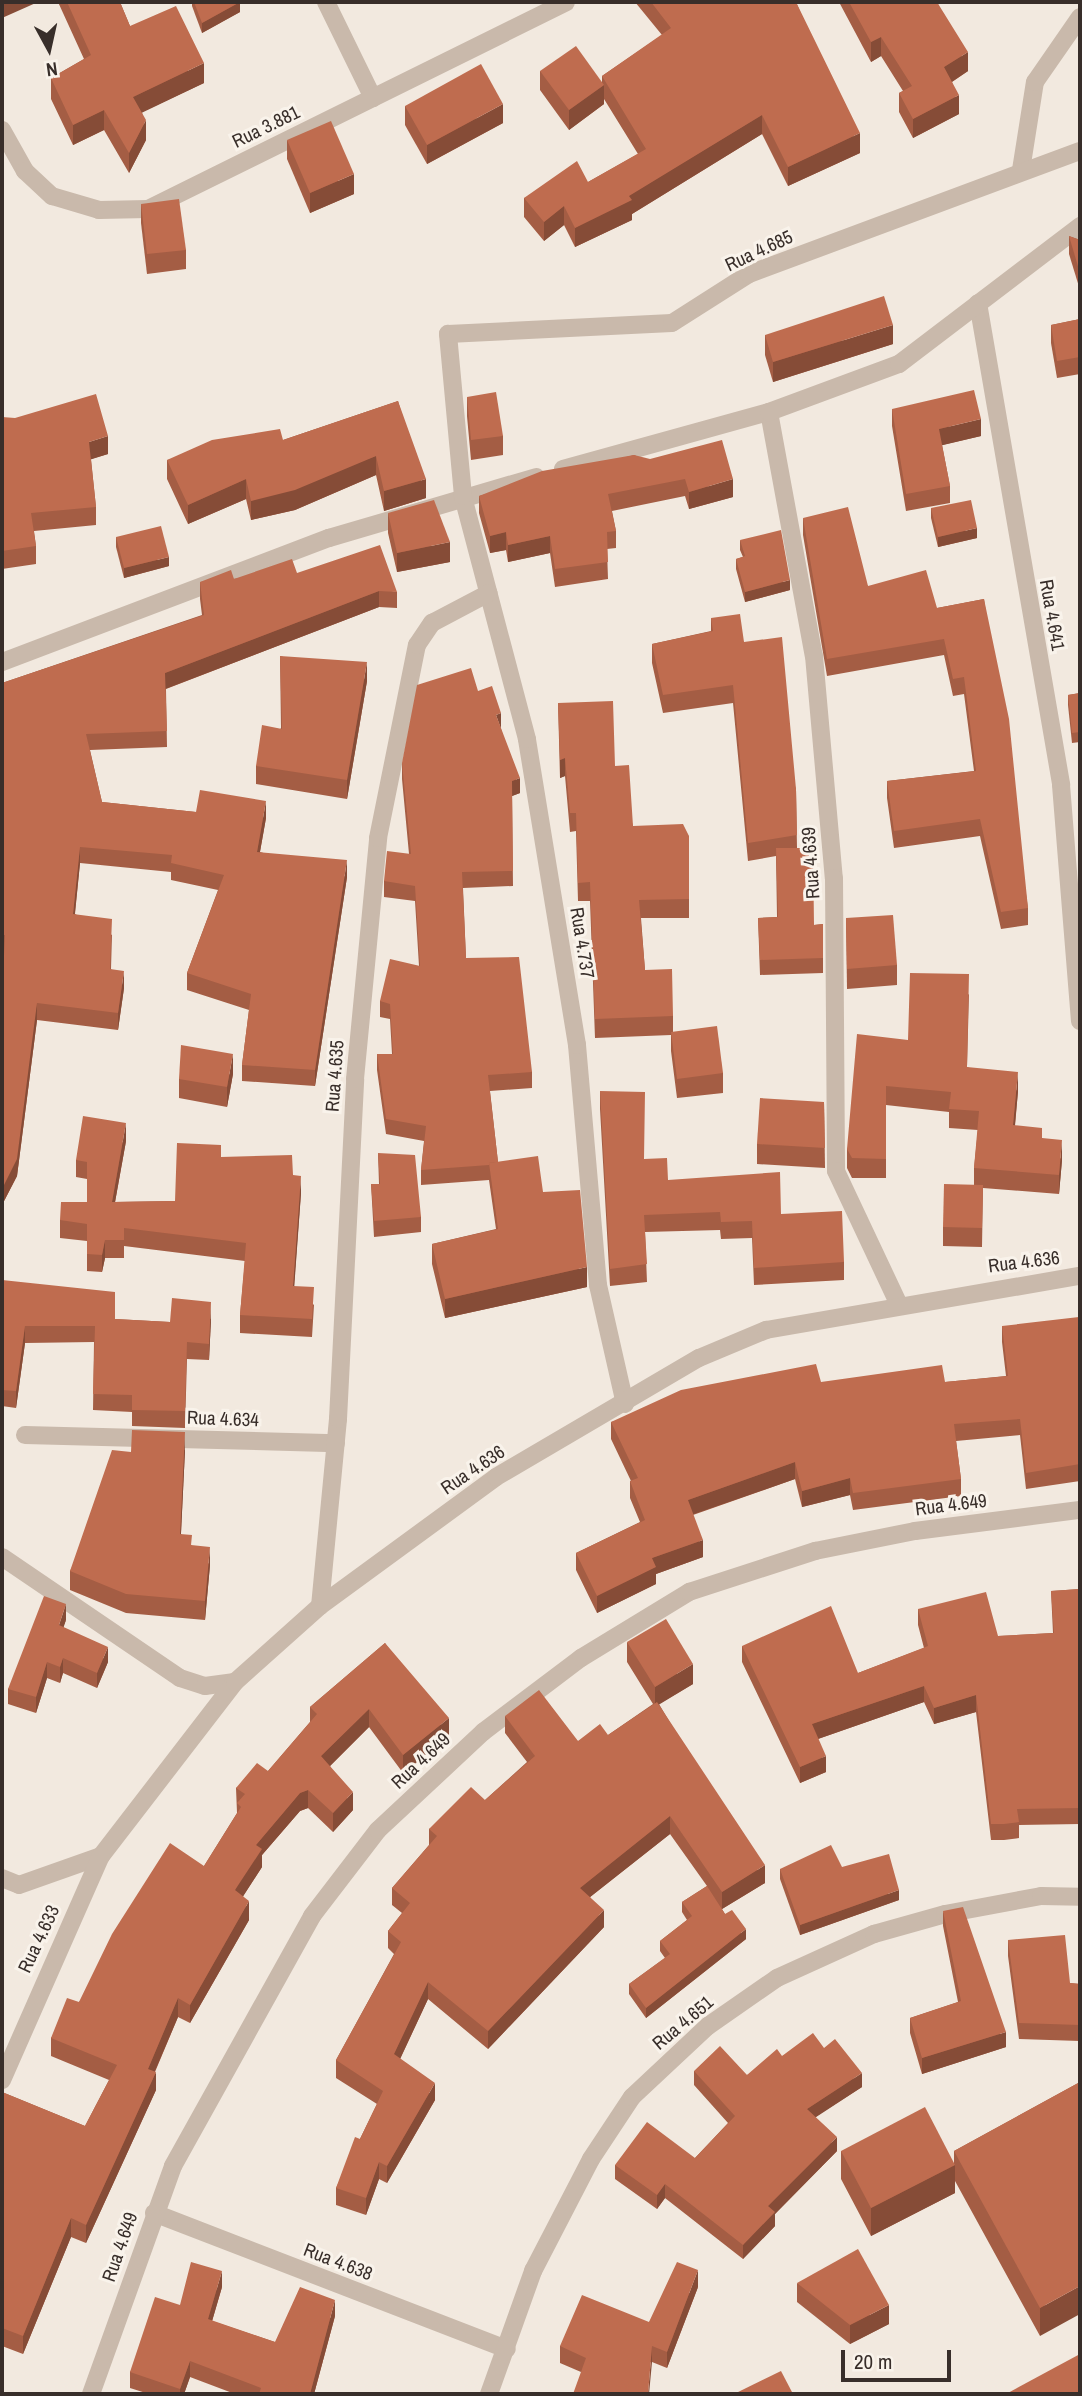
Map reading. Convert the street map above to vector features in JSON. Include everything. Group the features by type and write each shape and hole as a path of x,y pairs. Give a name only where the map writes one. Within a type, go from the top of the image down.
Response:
{"street":[{"path":"326,2 373,98"},
{"name":"Rua 3.881","path":"2,130 25,171 52,196 99,210 148,209 566,2"},
{"path":"1021,170 1035,82 1080,17"},
{"name":"Rua 4.685","path":"448,334 672,323 749,274 1021,170 1080,151"},
{"path":"2,662 57,646 328,538 463,496 769,412 899,364 1080,226"},
{"name":"Rua 4.641","path":"978,303 1061,785 1080,1021"},
{"name":"Rua 4.737","path":"448,334 463,496 527,739 577,1045 597,1285 625,1404"},
{"name":"Rua 4.639","path":"769,412 814,656 834,878 836,1171 898,1303"},
{"name":"Rua 4.635","path":"320,1606 335,1443 355,1079 379,838 417,645 432,623 489,593"},
{"name":"Rua 4.636","path":"101,1856 234,1682 320,1606 496,1477 625,1404 699,1358 766,1330 898,1303 1080,1276"},
{"name":"Rua 4.634","path":"25,1434 335,1443"},
{"name":"Rua 4.649","path":"91,2394 153,2213 312,1916 378,1830 483,1732 581,1658 689,1592 853,1544 1080,1510"},
{"path":"2,1557 180,1678 205,1686 234,1682"},
{"path":"2,1878 19,1885 101,1856"},
{"name":"Rua 4.633","path":"2,2080 101,1856"},
{"name":"Rua 4.651","path":"489,2394 533,2271 591,2159 632,2096 708,2026 777,1978 874,1934 969,1909 1041,1896 1080,1897"},
{"name":"Rua 4.638","path":"153,2213 507,2349"}],"building":[{"path":"67,2 120,2 130,26 176,6 204,63 133,97 146,120 129,153 104,110 73,125 51,78 91,55"},
{"path":"194,2 240,2 202,23"},
{"path":"651,2 796,2 860,133 788,167 762,115 629,196 632,200 575,228 564,206 544,222 524,198 577,161 588,182 646,149 602,76 671,28"},
{"path":"849,2 937,2 968,52 944,67 959,95 913,119 899,93 912,86 881,37 871,42"},
{"path":"576,46 604,85 569,110 540,71"},
{"path":"481,64 503,104 427,145 405,106"},
{"path":"331,121 354,174 310,193 287,140"},
{"path":"179,199 186,250 147,254 141,204"},
{"path":"1069,236 1080,240 1080,273"},
{"path":"884,296 893,325 773,362 765,335"},
{"path":"1080,319 1080,357 1057,361 1051,325"},
{"path":"974,390 981,419 939,429 950,486 906,494 892,409"},
{"path":"496,392 503,436 471,440 467,397"},
{"path":"96,394 108,436 89,442 96,507 31,513 36,546 2,551 2,417 15,418"},
{"path":"398,401 426,479 384,491 376,456 295,490 251,501 246,479 188,505 167,460 212,440 280,429 283,440"},
{"path":"722,440 733,479 689,492 685,479 608,494 616,531 607,532 608,562 555,569 550,536 508,545 506,532 490,536 479,496 542,471 634,455 650,459"},
{"path":"434,500 450,542 397,553 388,513"},
{"path":"971,500 977,528 938,537 931,508"},
{"path":"848,507 868,586 926,570 937,608 984,599 1009,719 1028,908 1001,912 980,819 894,831 887,781 976,771 964,677 953,679 944,639 827,659 803,518"},
{"path":"161,526 169,557 124,568 116,537"},
{"path":"781,530 790,580 745,592 736,559 745,556 740,540"},
{"path":"380,545 397,592 379,591 165,673 167,731 86,734 102,802 196,812 200,790 266,801 257,852 347,860 315,1070 242,1065 251,994 187,973 224,875 171,863 172,855 80,847 73,914 112,919 110,969 124,971 118,1013 37,1003 17,1159 2,1189 2,996 5,935 2,935 2,683 204,615 200,582 231,570 234,579 292,559 297,573"},
{"path":"740,614 744,642 782,637 796,789 797,835 748,843 733,685 663,695 652,644 713,631 711,618"},
{"path":"280,656 367,662 347,780 256,766 262,725 282,729"},
{"path":"471,668 478,691 492,686 501,713 496,715 520,778 512,781 513,871 462,872 466,958 519,957 532,1072 488,1075 498,1162 421,1170 426,1126 386,1119 377,1054 393,1054 390,1004 380,1001 390,959 420,966 415,886 384,881 387,851 411,854 402,763 417,685"},
{"path":"1080,693 1080,732 1072,733 1068,695"},
{"path":"613,701 615,766 629,765 633,826 683,824 689,836 689,899 639,900 645,970 672,969 673,1016 595,1019 590,882 578,883 576,813 570,813 565,758 560,760 558,703"},
{"path":"776,848 813,848 814,925 823,924 823,958 760,960 758,918 778,917"},
{"path":"893,915 897,965 847,969 846,918"},
{"path":"910,973 969,974 967,1067 1018,1072 1013,1125 1042,1128 1042,1138 1062,1140 1059,1175 974,1168 979,1111 949,1109 951,1092 886,1086 886,1159 852,1158 847,1149 857,1034 908,1040"},
{"path":"717,1026 723,1073 677,1079 671,1032"},
{"path":"181,1045 233,1054 227,1087 179,1079"},
{"path":"600,1091 645,1092 644,1159 667,1158 668,1180 780,1172 781,1214 842,1211 844,1262 754,1268 752,1221 721,1222 720,1212 644,1215 647,1264 610,1269"},
{"path":"760,1098 824,1102 825,1148 757,1144"},
{"path":"83,1116 126,1123 112,1202 175,1201 177,1143 221,1145 221,1157 292,1155 293,1175 301,1176 293,1286 314,1287 312,1319 240,1315 246,1243 124,1228 124,1240 105,1240 102,1255 87,1254 87,1224 60,1220 61,1202 87,1202 87,1162 76,1160"},
{"path":"378,1153 415,1155 421,1217 374,1221 371,1184 380,1184"},
{"path":"538,1156 543,1192 580,1190 587,1267 445,1299 432,1244 498,1229 489,1163"},
{"path":"944,1184 983,1185 982,1228 943,1227"},
{"path":"2,1280 115,1292 115,1319 170,1322 172,1298 211,1302 209,1344 187,1342 185,1411 132,1410 132,1395 93,1394 95,1326 25,1326 16,1391 2,1390"},
{"path":"1079,1317 1080,1464 1026,1473 1020,1419 954,1424 961,1479 853,1493 850,1478 802,1491 795,1462 688,1500 703,1540 652,1558 656,1567 597,1596 576,1553 645,1520 630,1481 638,1478 611,1422 681,1390 816,1364 821,1382 942,1365 945,1382 1008,1376 1002,1326"},
{"path":"132,1430 185,1432 180,1534 192,1535 191,1545 210,1547 205,1601 126,1594 70,1571 112,1450 131,1452"},
{"path":"1080,1589 1080,1808 1017,1809 1019,1822 991,1824 976,1695 934,1708 924,1686 812,1724 826,1756 800,1767 742,1646 831,1606 858,1673 928,1646 918,1609 986,1592 998,1636 1054,1633 1051,1591"},
{"path":"44,1596 66,1604 59,1625 108,1647 97,1673 63,1658 60,1667 47,1662 36,1697 8,1689"},
{"path":"666,1619 693,1664 655,1687 627,1642"},
{"path":"385,1643 449,1718 403,1755 369,1709 321,1756 353,1792 333,1813 308,1790 300,1793 256,1845 262,1849 235,1890 249,1901 190,2005 178,1998 148,2069 156,2072 86,2225 71,2218 23,2336 2,2328 2,2092 85,2126 117,2065 51,2038 67,1998 79,2002 112,1934 170,1843 204,1866 241,1807 237,1803 245,1794 236,1788 257,1763 268,1771 317,1714 310,1707"},
{"path":"539,1690 578,1741 600,1724 608,1735 657,1702 765,1865 722,1892 670,1816 580,1888 604,1910 488,2031 428,1982 394,2054 435,2083 387,2166 379,2162 366,2198 336,2188 355,2137 360,2139 383,2091 336,2060 401,1942 388,1931 410,1903 392,1888 437,1836 429,1829 471,1787 485,1800 535,1756 505,1716"},
{"path":"831,1845 842,1867 889,1854 899,1890 800,1925 780,1869"},
{"path":"707,1886 725,1914 732,1910 746,1929 646,2008 629,1984 670,1954 660,1941 692,1916 682,1902"},
{"path":"963,1907 1006,2032 922,2058 910,2018 961,2001 943,1911"},
{"path":"1065,1935 1070,1983 1080,1984 1080,2025 1019,2023 1008,1940"},
{"path":"813,2033 824,2048 835,2039 862,2073 807,2109 837,2137 768,2206 775,2212 743,2245 665,2184 657,2195 615,2165 647,2122 695,2158 735,2116 694,2071 720,2046 747,2075 777,2049 782,2056"},
{"path":"1080,2082 1080,2286 1040,2308 954,2151"},
{"path":"925,2107 955,2165 871,2208 841,2151"},
{"path":"858,2249 889,2305 850,2325 797,2283"},
{"path":"191,2262 222,2271 208,2319 275,2342 300,2287 335,2300 310,2394 259,2394 261,2388 190,2361 180,2389 130,2372 155,2297 180,2305"},
{"path":"677,2262 698,2270 667,2352 652,2346 648,2394 573,2394 586,2358 560,2346 582,2295 649,2322"},
{"path":"1080,2354 1080,2393 1006,2394"},
{"path":"781,2371 793,2394 734,2394"}]}
